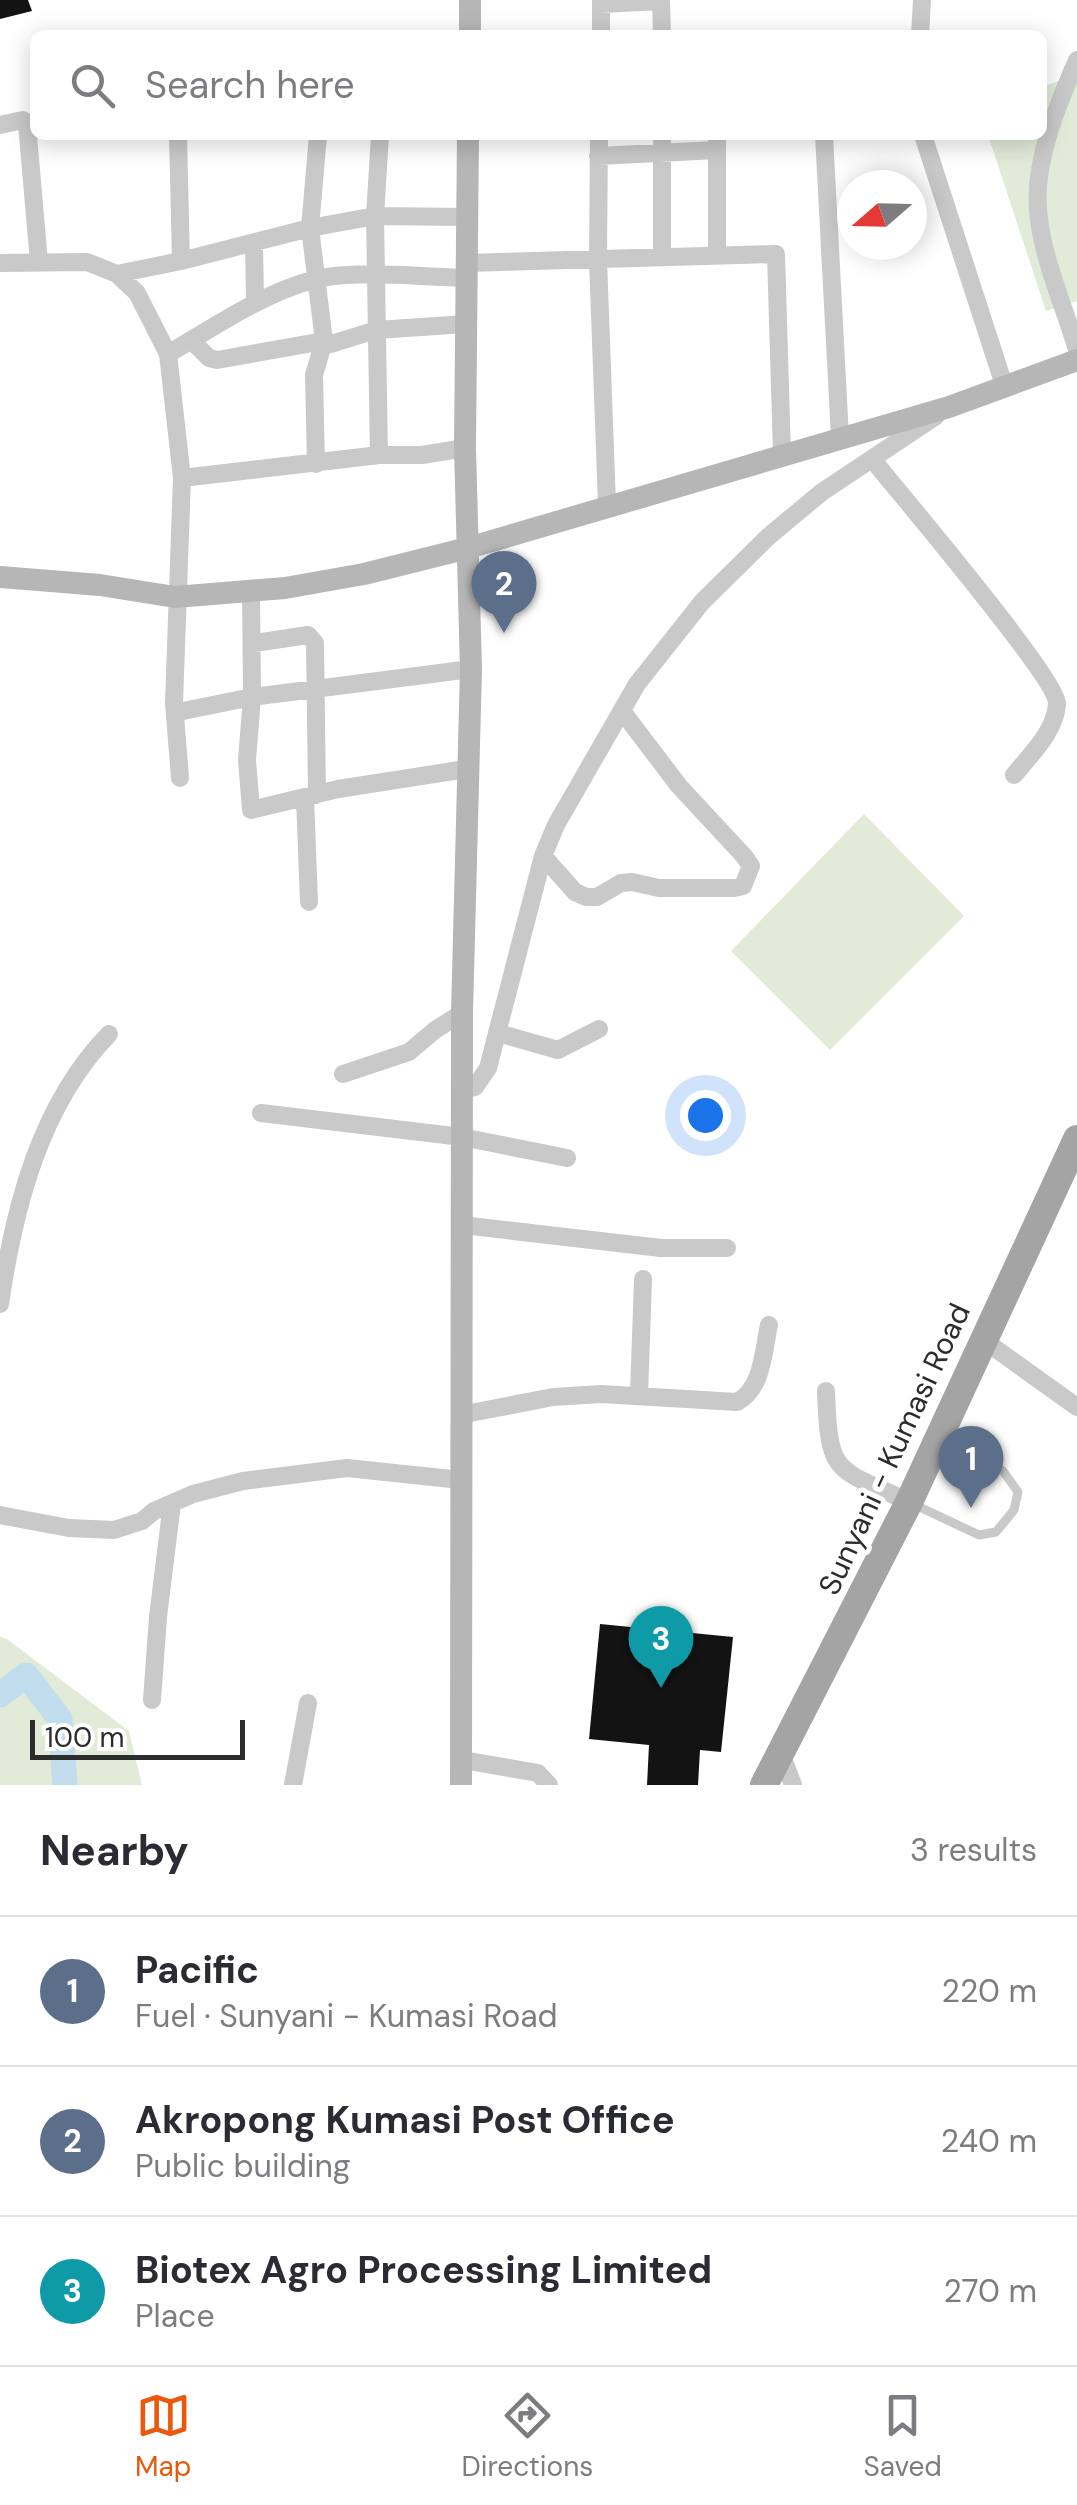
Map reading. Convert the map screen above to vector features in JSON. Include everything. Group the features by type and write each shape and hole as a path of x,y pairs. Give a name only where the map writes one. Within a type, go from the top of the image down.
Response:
{"main road":[{"name":"Sunyani - Kumasi Road","path":"764,1785 908,1502 1077,1138"}],"street":[{"path":"470,0 470,30"},
{"path":"600,30 601,2 661,0 662,30"},
{"path":"920,30 922,0"},
{"path":"1077,60 1047,144 1038,190 1041,230 1077,350"},
{"path":"0,126 23,120 28,124 39,262"},
{"path":"178,140 181,262"},
{"path":"316,464 314,375 324,341 310,228 318,140"},
{"path":"378,455 375,216 380,140"},
{"path":"461,1785 462,1014 471,669 465,448 468,140"},
{"path":"599,140 598,259 607,505"},
{"path":"824,140 840,437"},
{"path":"926,140 1004,385"},
{"path":"598,156 662,143 716,142 718,254"},
{"path":"662,143 662,257"},
{"path":"117,274 375,216 468,217"},
{"path":"254,244 255,301"},
{"path":"168,354 255,301 316,279 598,259 770,252 778,258 782,454"},
{"path":"0,263 87,262 117,274 136,293 168,354 182,478 174,703 180,778"},
{"path":"191,340 209,358 218,360 324,341 331,344 376,330 466,324"},
{"path":"0,577 176,597 364,574 468,548 948,407 1077,360"},
{"path":"463,1090 481,1081 498,1033 542,856 556,825 647,670 721,582 768,536 822,492 948,407"},
{"path":"182,478 465,448"},
{"path":"872,459 970,580 1058,699 1054,721 1014,776"},
{"path":"251,590 254,642 247,760 250,808 254,812 311,797 466,768"},
{"path":"254,642 308,635 315,643 309,902"},
{"path":"177,710 471,669"},
{"path":"542,856 575,892 586,897 597,897 621,883 659,888 734,888 743,886 748,878 751,866 744,856 679,786 622,711"},
{"path":"343,1074 409,1052 462,1014"},
{"path":"498,1033 558,1050 599,1029"},
{"path":"0,1304 12,1238 33,1163 50,1120 88,1055 110,1034"},
{"path":"261,1113 462,1136 567,1158"},
{"path":"462,1224 661,1248 728,1248"},
{"path":"639,1395 643,1279"},
{"path":"460,1414 554,1397 639,1395 726,1403 742,1400 757,1379 769,1325"},
{"path":"982,1339 1077,1407"},
{"path":"826,1392 828,1444 836,1464 908,1502"},
{"path":"0,1515 104,1531 128,1527 172,1504 231,1483 347,1468 460,1480"},
{"path":"152,1700 172,1504"},
{"path":"293,1785 308,1703"},
{"path":"781,1753 792,1785"},
{"path":"463,1760 538,1773 549,1785"}],"lane":[{"path":"908,1502 980,1535 996,1532 1014,1510 1018,1492 1002,1470 942,1431"}],"green space":[{"path":"1077,74 1077,301 1046,311 990,140 1047,140 1047,85"},
{"path":"864,814 964,916 830,1050 731,951"},
{"path":"0,1637 129,1731 142,1785 0,1785"}],"building":[{"path":"0,0 28,0 32,11 0,19"},
{"path":"600,1624 733,1637 721,1752 700,1750 698,1785 647,1785 649,1745 589,1739"}],"waterway":[{"path":"0,1695 26,1675 60,1719 65,1785"}],"place":[{"name":"Akropong Kumasi Post Office","path":"504,633"},
{"name":"Pacific","path":"971,1508"},
{"name":"Biotex Agro Processing Limited","path":"661,1688"}]}
